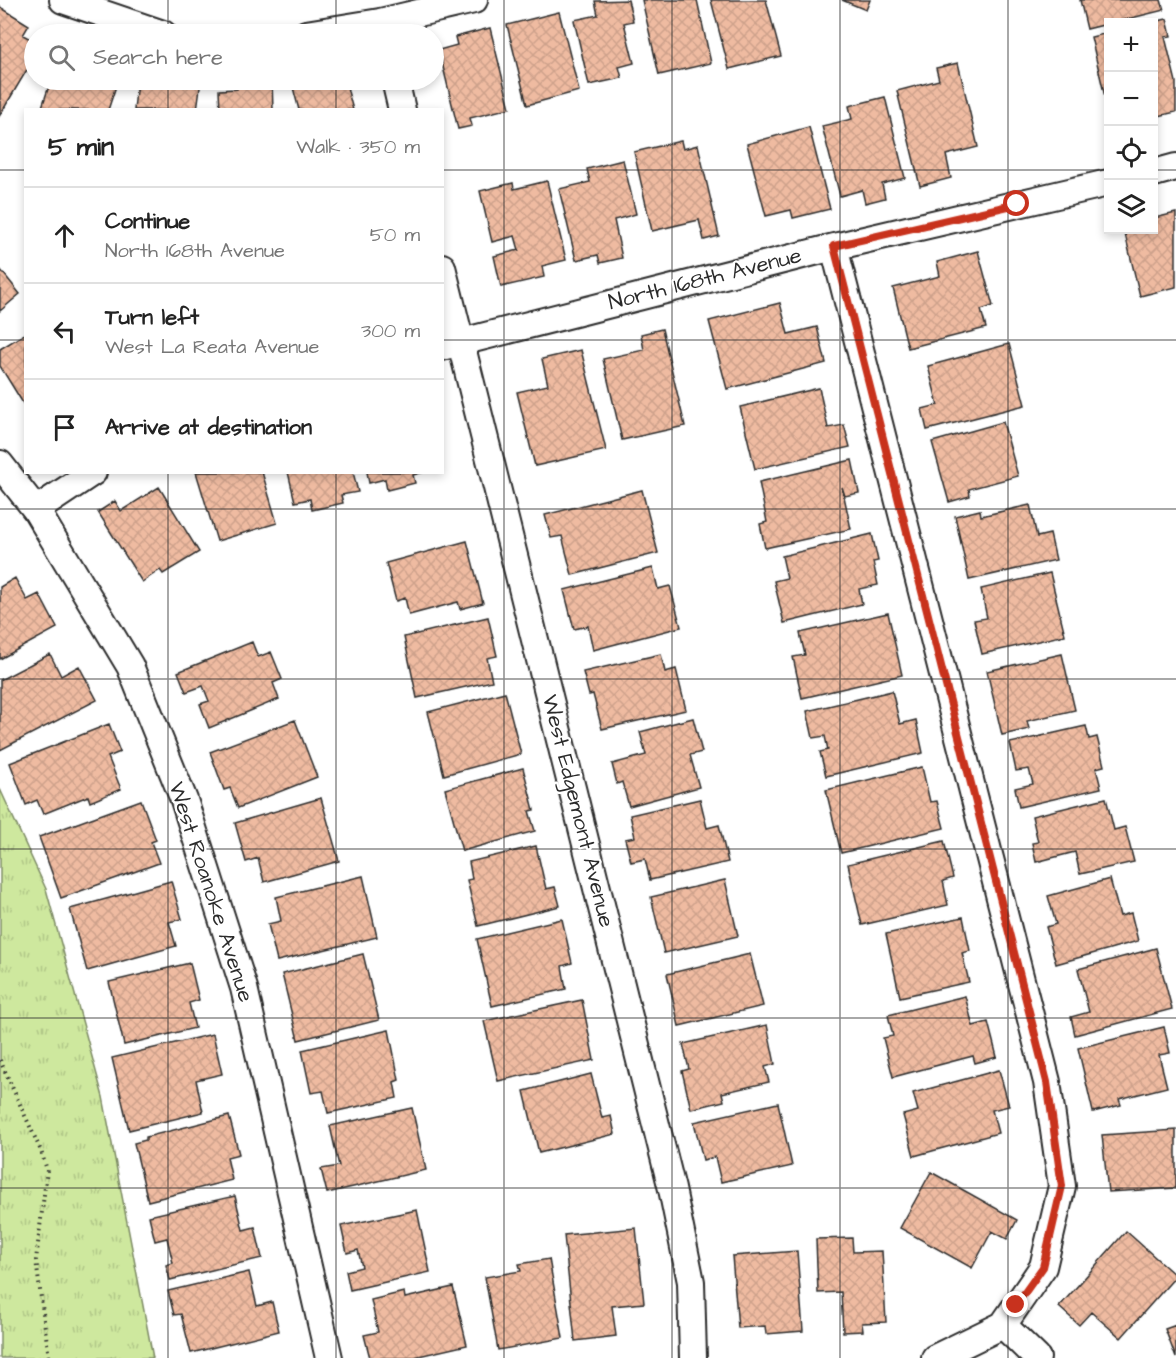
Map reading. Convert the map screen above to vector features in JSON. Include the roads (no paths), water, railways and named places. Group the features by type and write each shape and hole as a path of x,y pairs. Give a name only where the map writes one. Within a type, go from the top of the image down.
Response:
{"street":[{"path":"63,0 134,24"},
{"path":"355,24 474,0"},
{"path":"397,90 402,108"},
{"path":"1158,172 1176,167"},
{"name":"North 168th Avenue","path":"452,344 834,246 1104,184"},
{"path":"834,246 1047,1082 1062,1186 1043,1267 1003,1325 935,1358"},
{"name":"West Edgemont Avenue","path":"444,282 452,344 672,1188 691,1282 693,1358"},
{"name":"West Roanoke Avenue","path":"0,464 36,510 130,666 184,800 244,987 329,1358"},
{"path":"36,510 90,474"},
{"path":"1003,1325 1036,1358"}]}
